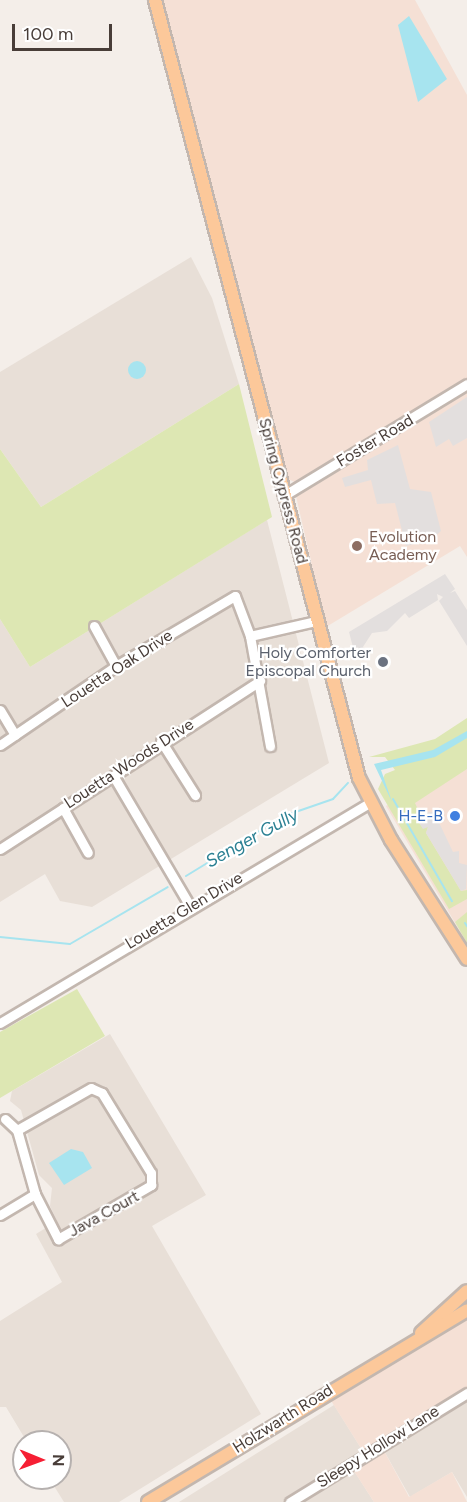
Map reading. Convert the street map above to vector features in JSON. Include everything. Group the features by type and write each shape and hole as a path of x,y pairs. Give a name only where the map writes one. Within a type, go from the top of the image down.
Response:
{"main road":[{"name":"Spring Cypress Road","path":"154,0 316,621 371,802 467,959"},
{"name":"Holzwarth Road","path":"418,1336 467,1291"},
{"name":"Holzwarth Road","path":"148,1502 418,1336 467,1310"}],"street":[{"name":"Foster Road","path":"283,496 467,384"},
{"name":"Louetta Oak Drive","path":"0,745 116,666 235,596 250,636"},
{"path":"270,746 250,636 316,621"},
{"path":"94,626 116,666"},
{"name":"Louetta Woods Drive","path":"0,849 114,777 161,741 260,681"},
{"path":"0,710 15,735"},
{"path":"161,741 195,795"},
{"path":"114,777 190,906"},
{"name":"Louetta Glen Drive","path":"0,1023 190,906 371,802"},
{"path":"63,808 88,853"},
{"name":"Java Court","path":"17,1130 91,1088 102,1093 152,1173 151,1185 58,1239 35,1194"},
{"path":"0,1215 35,1194 17,1130 4,1119"},
{"name":"Sleepy Hollow Lane","path":"290,1502 467,1393"}],"shaded area":[{"path":"163,0 415,0 467,95 467,380 297,483 288,479"},
{"path":"191,257 212,298 239,384 41,507 0,449 0,372"},
{"path":"467,388 467,557 460,546 326,627 296,496"},
{"path":"467,397 467,438 453,446 449,439 436,447 429,422"},
{"path":"398,445 410,489 431,492 441,531 432,539 406,546 395,503 377,504 371,480 345,487 342,478 368,470 367,460"},
{"path":"267,520 329,763 92,907 60,901 45,874 0,902 0,619 30,667"},
{"path":"445,574 455,589 450,593 455,591 467,610 467,646 439,601 443,597 437,594 438,600 409,618 405,613 387,631 372,633 359,653 354,651 349,632"},
{"path":"467,755 467,943 386,806"},
{"path":"428,812 434,812 453,852 459,851 459,863 467,865 466,889 461,891 426,833 428,827 423,829 417,820"},
{"path":"110,1034 206,1195 152,1226 261,1414 119,1502 64,1502 56,1490 72,1490 72,1430 20,1430 6,1407 0,1407 0,1321 62,1282 36,1234 57,1221 50,1206 52,1188 39,1175 21,1110 10,1101 12,1091"},
{"path":"467,1313 467,1390 364,1453 330,1399"},
{"path":"467,1397 467,1497 452,1472 410,1497 383,1449"},
{"path":"334,1405 364,1453 349,1463 374,1502 179,1502"},
{"path":"383,1449 409,1497 452,1472 467,1502 374,1502 352,1468"}],"green space":[{"path":"239,384 272,517 30,667 0,619 0,449 41,507"},
{"path":"467,718 467,769 415,803 421,816 418,819 428,827 426,833 461,891 467,890 467,899 449,909 378,789 385,774 395,770 385,757 369,757 435,739"},
{"path":"467,912 467,943 455,922"},
{"path":"77,989 105,1036 0,1098 0,1032"}],"water":[{"path":"409,16 447,79 418,102 398,25"},
{"path":"137,361 143,364 146,370 143,376 137,379 131,376 128,370 131,364"},
{"path":"467,731 467,738 435,757 381,770 392,802 374,764 433,750"},
{"path":"71,1149 83,1152 92,1168 64,1185 49,1163"}],"waterway":[{"name":"Senger Gully","path":"186,876 284,816 333,799 348,783"},
{"path":"393,799 452,901"},
{"name":"Senger Gully","path":"0,937 70,944 168,887"}],"place":[{"name":"Evolution Academy","path":"357,546"},
{"name":"Holy Comforter Episcopal Church","path":"383,662"},
{"name":"H-E-B","path":"455,816"}]}
